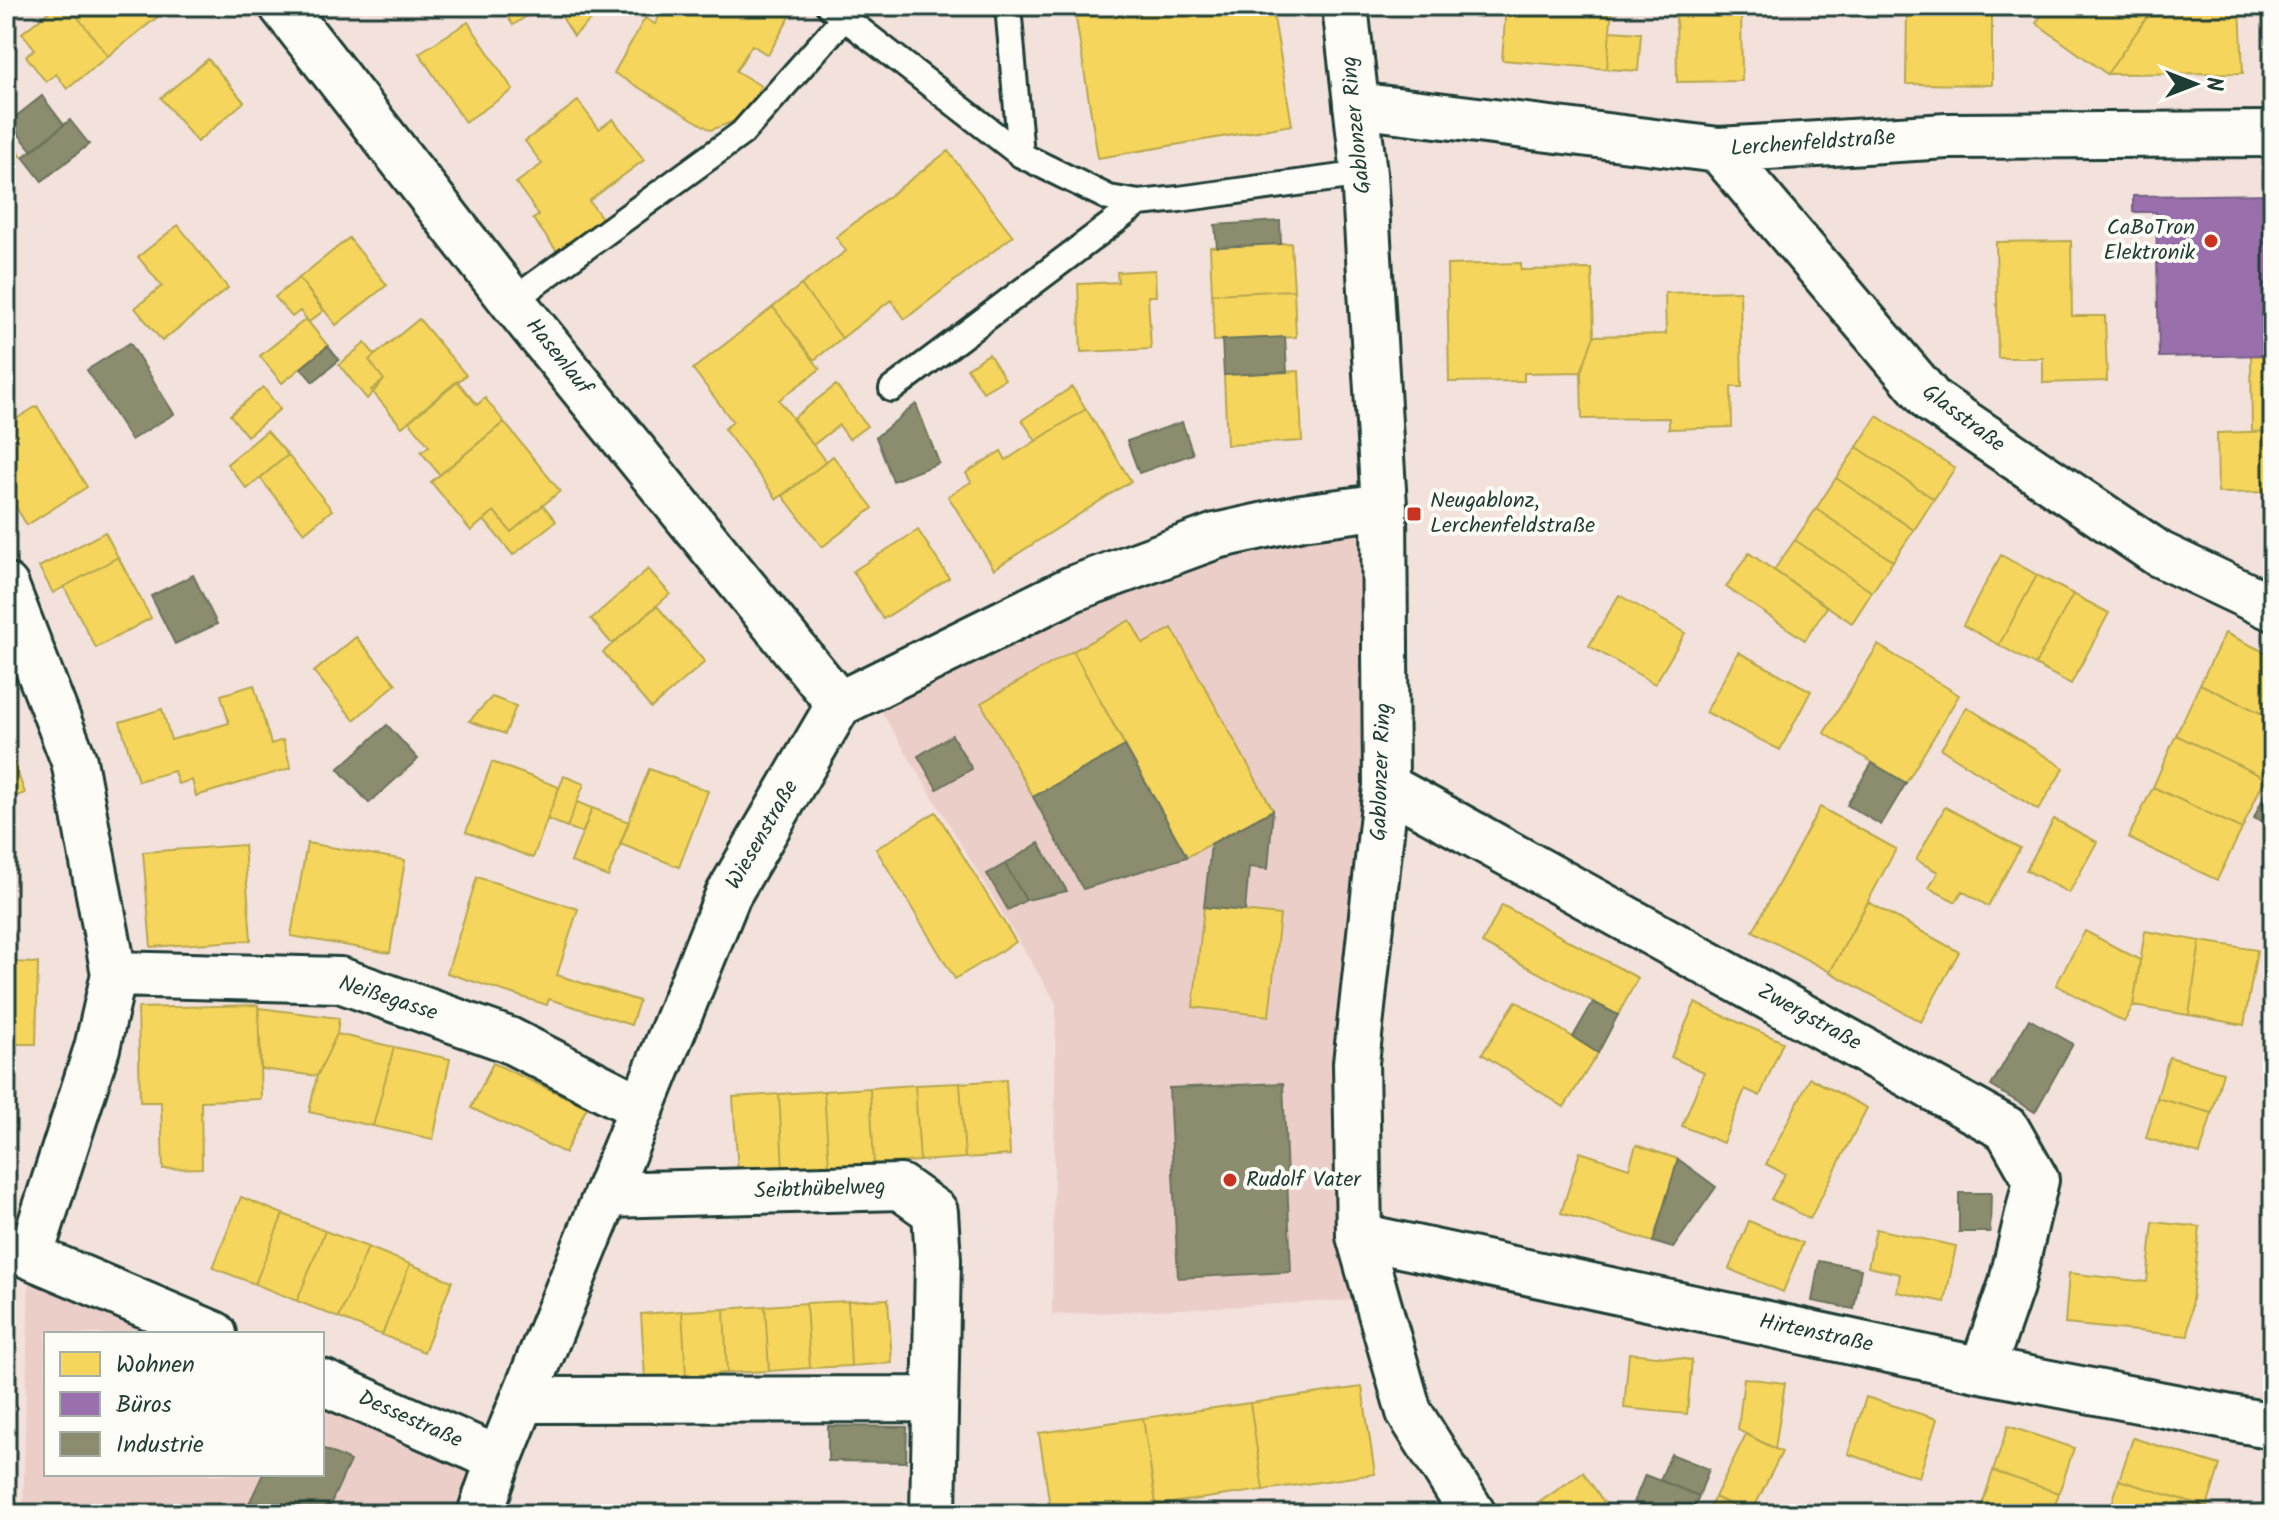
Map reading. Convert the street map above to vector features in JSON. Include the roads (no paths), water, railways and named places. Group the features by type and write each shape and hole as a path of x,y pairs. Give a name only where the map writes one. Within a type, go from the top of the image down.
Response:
{"street":[{"name":"Hasenlauf","path":"282,6 512,301 839,704"},
{"name":"Gablonzer Ring","path":"1345,6 1364,174 1384,506 1386,786 1356,1063 1359,1236 1409,1412 1473,1514"},
{"name":"Lerchenfeldstraße","path":"1356,105 1719,150 1947,136 2273,134"},
{"name":"Glasstraße","path":"1719,150 1932,401 2159,554 2273,608"},
{"path":"839,704 1072,589 1216,536 1302,517 1384,506"},
{"path":"6,586 74,761 114,974 97,1048 19,1250 209,1332"},
{"name":"Wiesenstraße","path":"480,1514 499,1459 728,895 839,704"},
{"name":"Zwergstraße","path":"1386,786 2007,1129 2036,1180 2011,1286 1982,1370"},
{"name":"Neißegasse","path":"114,974 340,980 509,1040 642,1108"},
{"name":"Seibthübelweg","path":"606,1195 900,1187 935,1212 938,1260 933,1514"},
{"name":"Hirtenstraße","path":"1359,1236 1982,1370 2273,1426"},
{"name":"Dessestraße","path":"324,1383 499,1459"},
{"path":"524,1400 934,1399"}],"lane":[{"path":"1008,6 1021,155"},
{"path":"512,301 742,133 837,11 1021,155 1109,198 1139,203 1364,174"},
{"path":"892,389 1139,203"}],"place":[{"name":"CaBoTron Elektronik","path":"2211,241"},
{"name":"Neugablonz, Lerchenfeldstraße","path":"1414,514"},
{"name":"Rudolf Vater","path":"1230,1180"}]}
